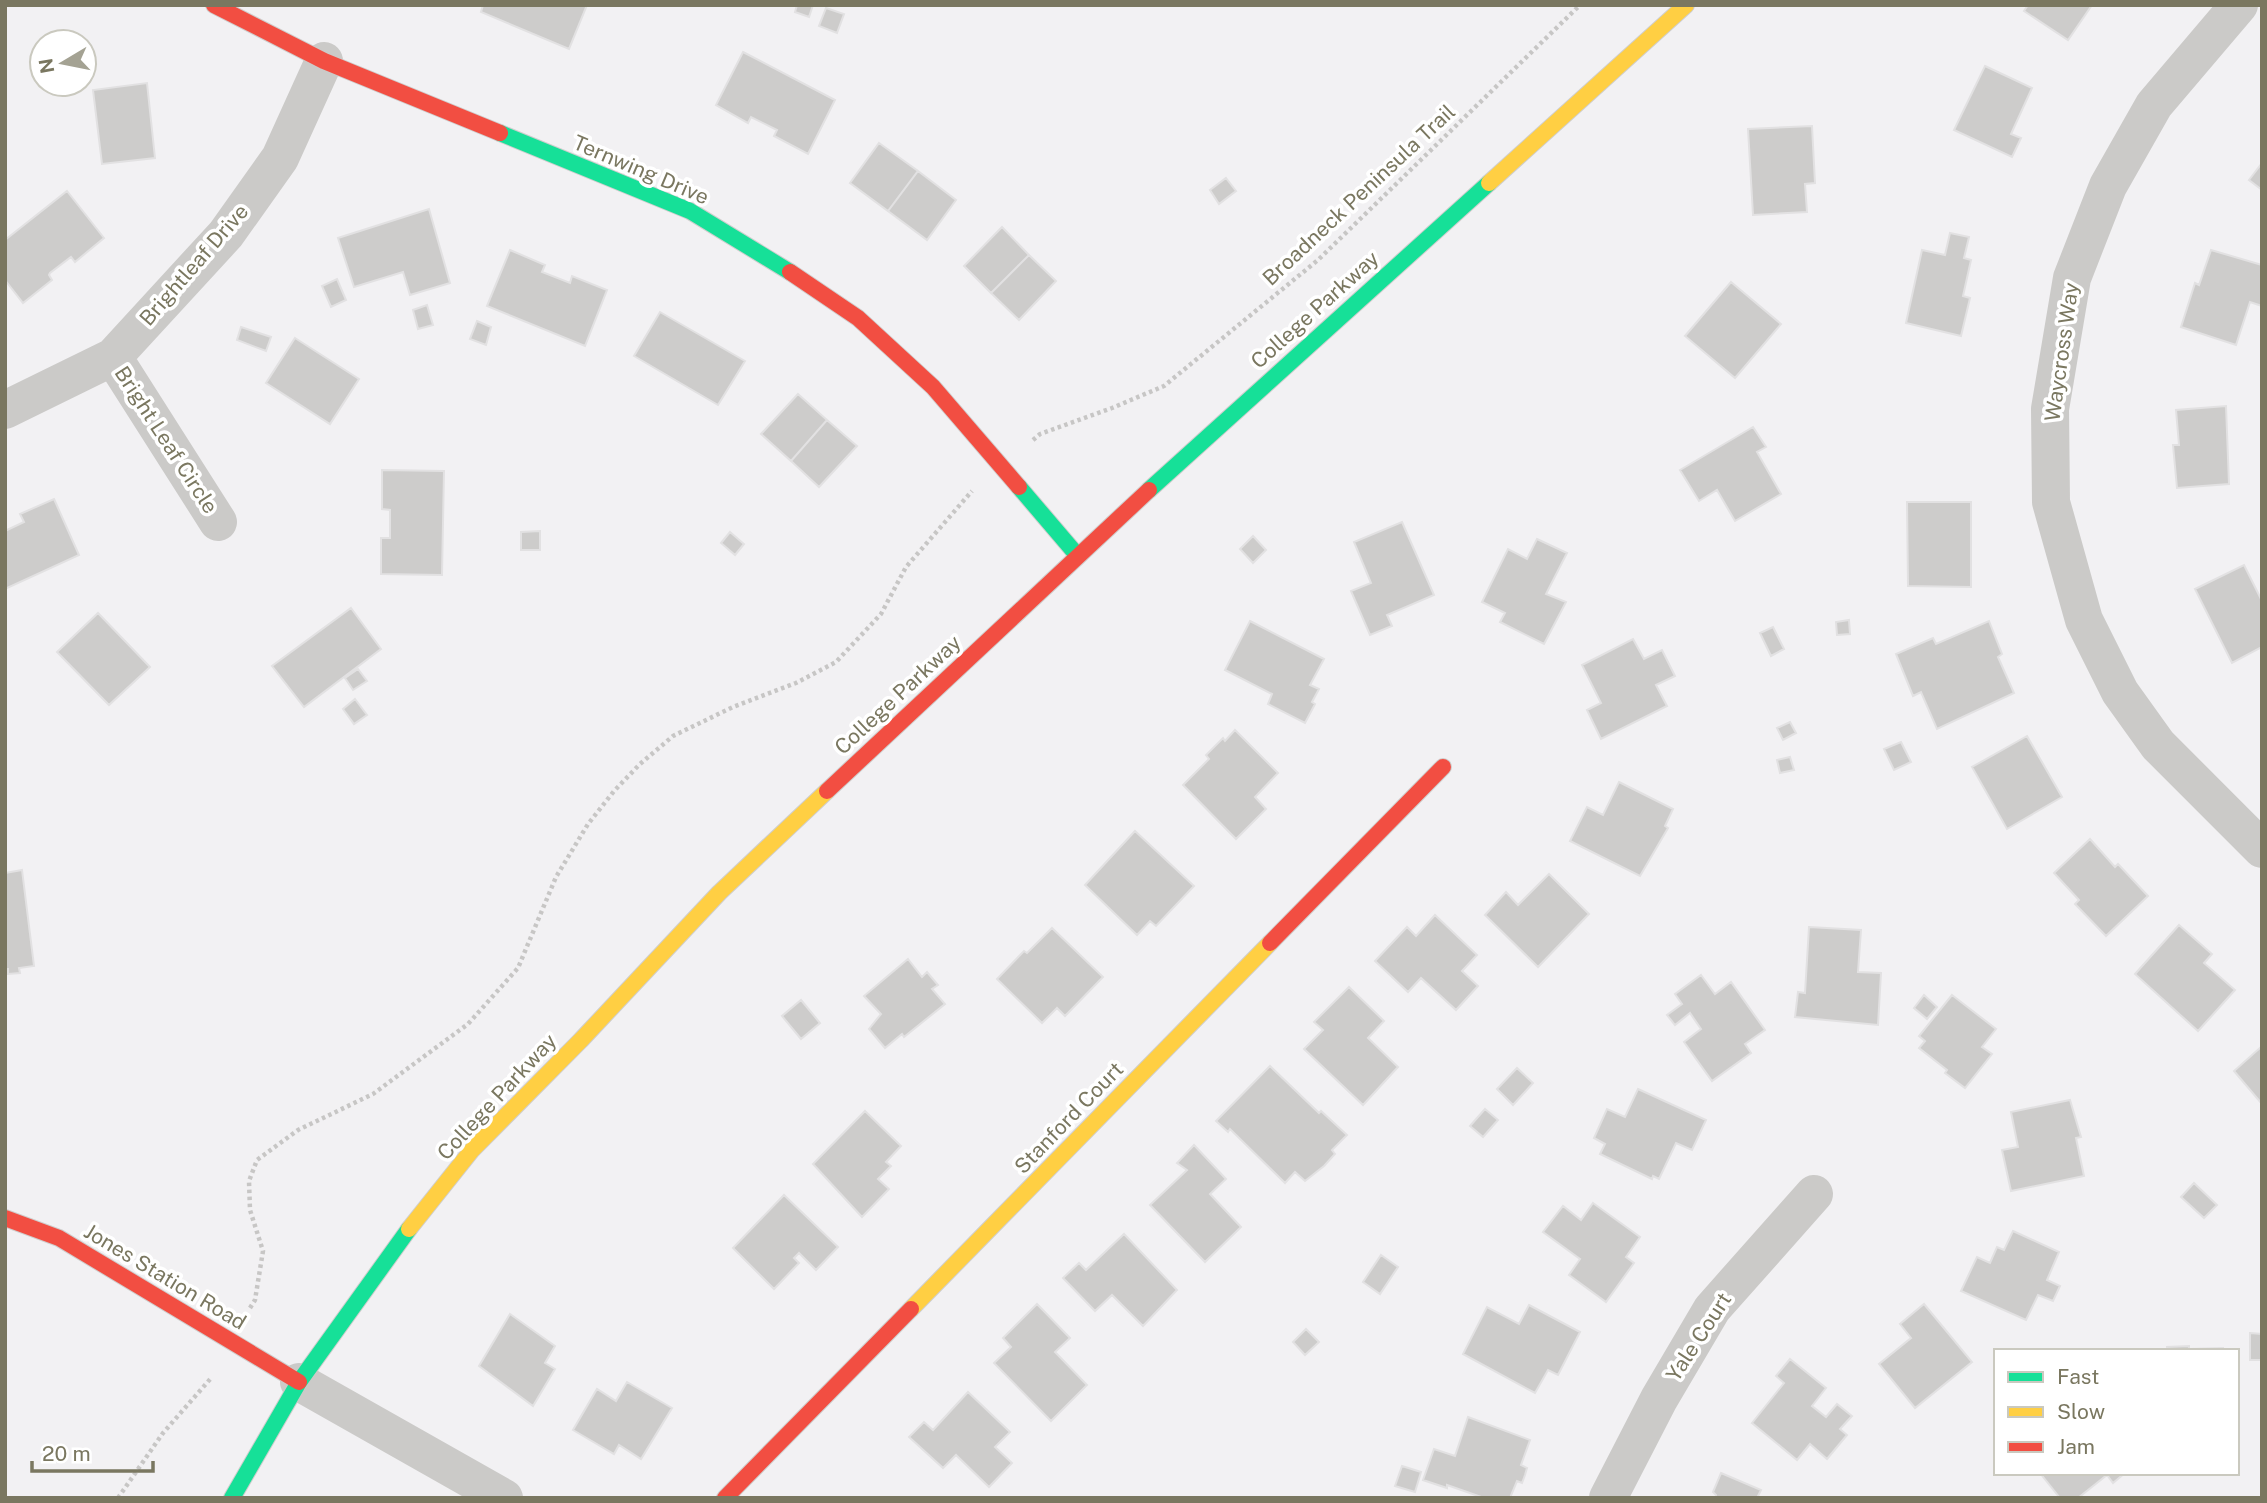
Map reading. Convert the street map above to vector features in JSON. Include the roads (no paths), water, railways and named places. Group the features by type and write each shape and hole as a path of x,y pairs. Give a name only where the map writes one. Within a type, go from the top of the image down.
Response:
{"street":[{"name":"Ternwing Drive","path":"214,5 324,61 690,211 787,270 858,318 933,387 1077,555"},
{"name":"College Parkway","path":"232,1498 299,1382 399,1241 471,1150 581,1040 719,893 1077,555 1686,5"},
{"name":"Waycross Way","path":"2239,5 2154,105 2108,186 2072,278 2050,409 2051,502 2084,620 2120,692 2158,745 2262,849"},
{"name":"Brightleaf Drive","path":"5,410 113,357 226,234 280,158 324,61"},
{"name":"Bright Leaf Circle","path":"113,357 218,522"},
{"name":"Stanford Court","path":"725,1498 1443,767"},
{"name":"Yale Court","path":"1608,1498 1659,1399 1712,1309 1814,1194"},
{"name":"Jones Station Road","path":"5,1218 60,1238 299,1382"},
{"path":"299,1382 504,1498"}]}
